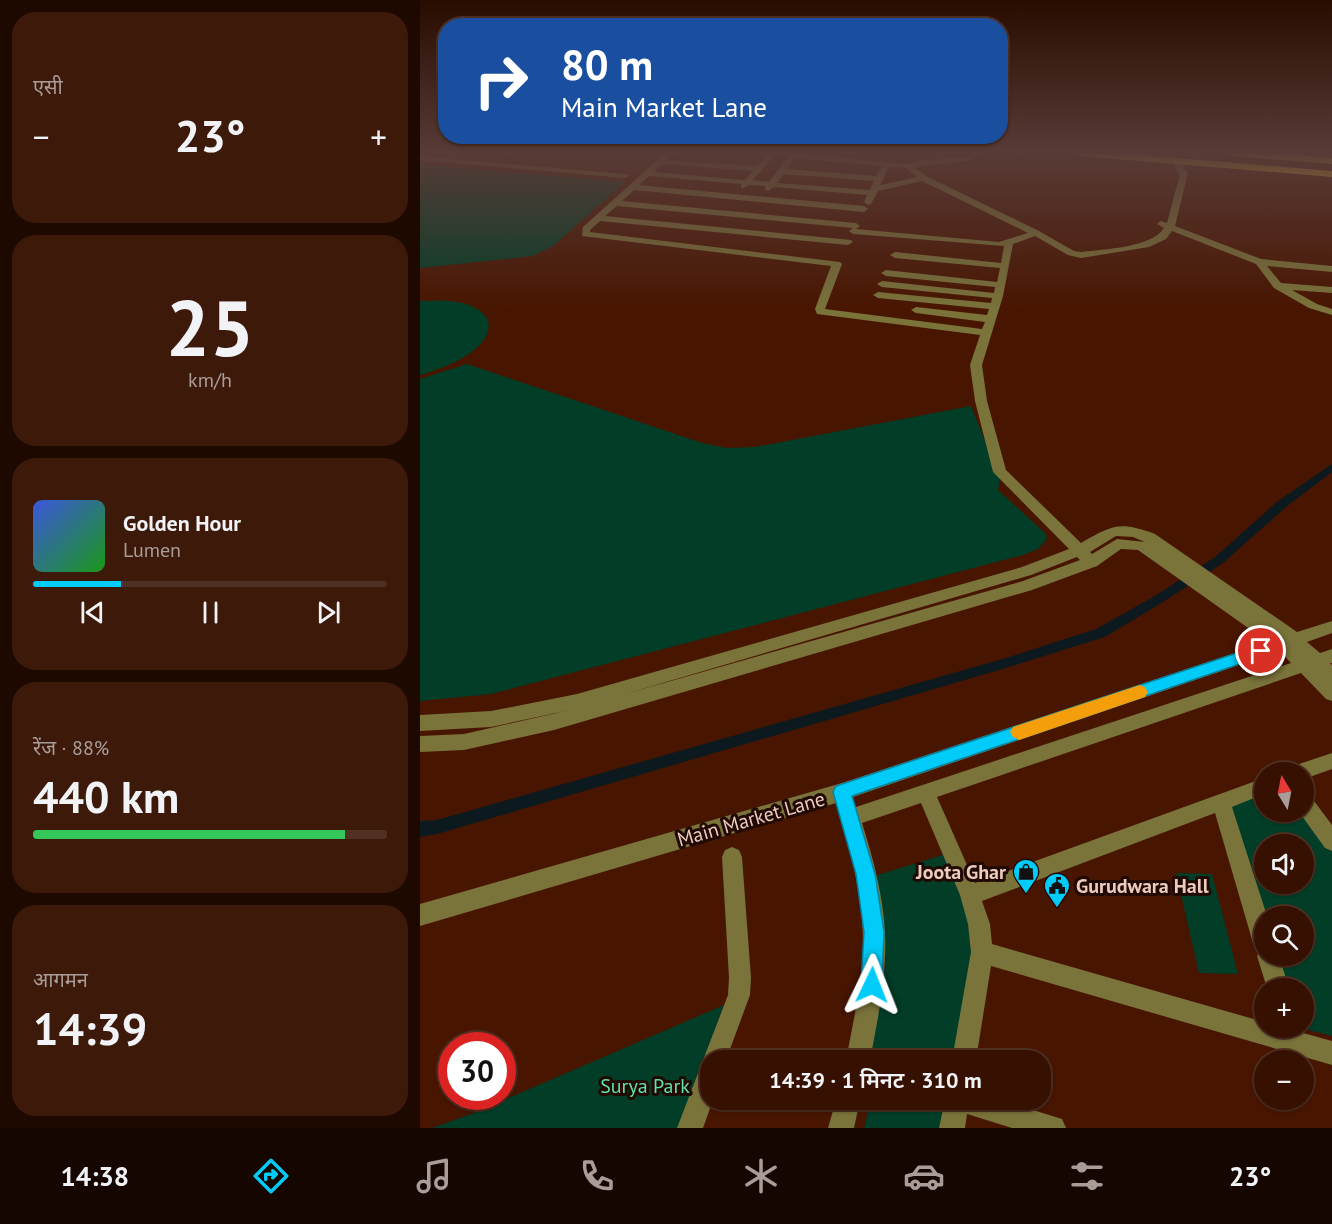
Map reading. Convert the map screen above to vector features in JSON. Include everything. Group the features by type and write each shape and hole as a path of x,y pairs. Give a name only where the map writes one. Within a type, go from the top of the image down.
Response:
{"street":[{"path":"612,206 584,232 591,236 690,247 839,260 820,311 872,307 995,307"},
{"path":"627,206 646,210 720,213"},
{"path":"681,206 801,229"},
{"path":"690,247 727,206"},
{"path":"720,250 755,206"},
{"path":"769,206 848,216"},
{"path":"594,221 634,222 706,229 731,236 844,250 866,206"},
{"path":"980,206 1048,239 1071,253 1088,255 1157,241 1172,206"},
{"path":"634,222 646,210"},
{"path":"744,219 999,245 1036,233"},
{"path":"594,221 699,237"},
{"path":"1165,226 1259,262 1332,269"},
{"path":"872,307 903,236"},
{"path":"1009,242 1007,261 995,307 978,357 976,376 998,466 1009,484 1085,556"},
{"path":"936,249 1007,261"},
{"path":"895,255 1007,261"},
{"path":"1259,262 1278,286 1313,306 1332,312"},
{"path":"1295,266 1304,287"},
{"path":"886,273 999,290"},
{"path":"1300,277 1332,279"},
{"path":"882,284 999,290"},
{"path":"1278,286 1332,290"},
{"path":"872,307 987,333"},
{"path":"916,310 990,319"},
{"path":"420,723 491,719 577,701 1085,556 1117,544 1148,545 1168,549 1226,597"},
{"path":"1148,545 1318,661 1332,676"},
{"path":"420,744 464,742 554,722 1027,586 1085,556"},
{"name":"Main Market Lane","path":"420,915 842,792 1332,627"},
{"path":"1318,661 1332,694"},
{"path":"850,818 1318,661"},
{"path":"1314,767 1332,760"},
{"path":"970,895 1254,790"},
{"path":"842,792 865,874 874,932 872,985 860,1050"},
{"path":"926,793 983,924 982,952 966,1050"},
{"path":"1221,802 1254,910"},
{"path":"1314,817 1332,842"},
{"path":"718,1050 739,995 741,978 732,857"},
{"path":"982,952 1254,1025"},
{"path":"1299,1038 1332,1053"},
{"path":"690,1128 700,1100"},
{"path":"841,1128 846,1110"},
{"path":"952,1128 955,1110"},
{"path":"994,1110 1053,1128"}],"green space":[{"path":"420,206 598,206 553,246 533,256 420,268"},
{"path":"438,300 467,304 482,313 488,320 488,331 475,349 465,356 420,375 420,301"},
{"path":"467,364 702,443 727,448 755,447 971,406 1000,478 998,490 1045,533 1047,539 1038,549 1023,555 491,694 420,701 420,379"},
{"path":"1254,798 1254,822 1310,822 1332,852 1332,1036 1314,1031 1314,978 1284,978 1280,966 1314,966 1314,906 1260,906 1257,894 1314,894 1314,834 1254,834 1254,885 1230,807"},
{"path":"946,854 965,897 972,950 955,1050 871,1050 886,960 871,877"},
{"path":"1176,873 1212,874 1238,974 1199,973"},
{"name":"Surya Park","path":"724,1005 707,1050 700,1050 700,1069 678,1128 432,1128 481,1110 516,1110 516,1095"},
{"path":"868,1110 949,1110 945,1128 864,1128"}],"waterway":[{"path":"420,829 437,827 1006,663 1100,633 1159,599 1219,560 1282,504 1332,467"}],"slow traffic":[{"path":"1019,732 1140,692"}],"place":[{"name":"Joota Ghar","path":"1026,895"},
{"name":"Gurudwara Hall","path":"1057,909"}],"route":[{"path":"872,985 874,932 865,874 842,792 1261,651"}]}
